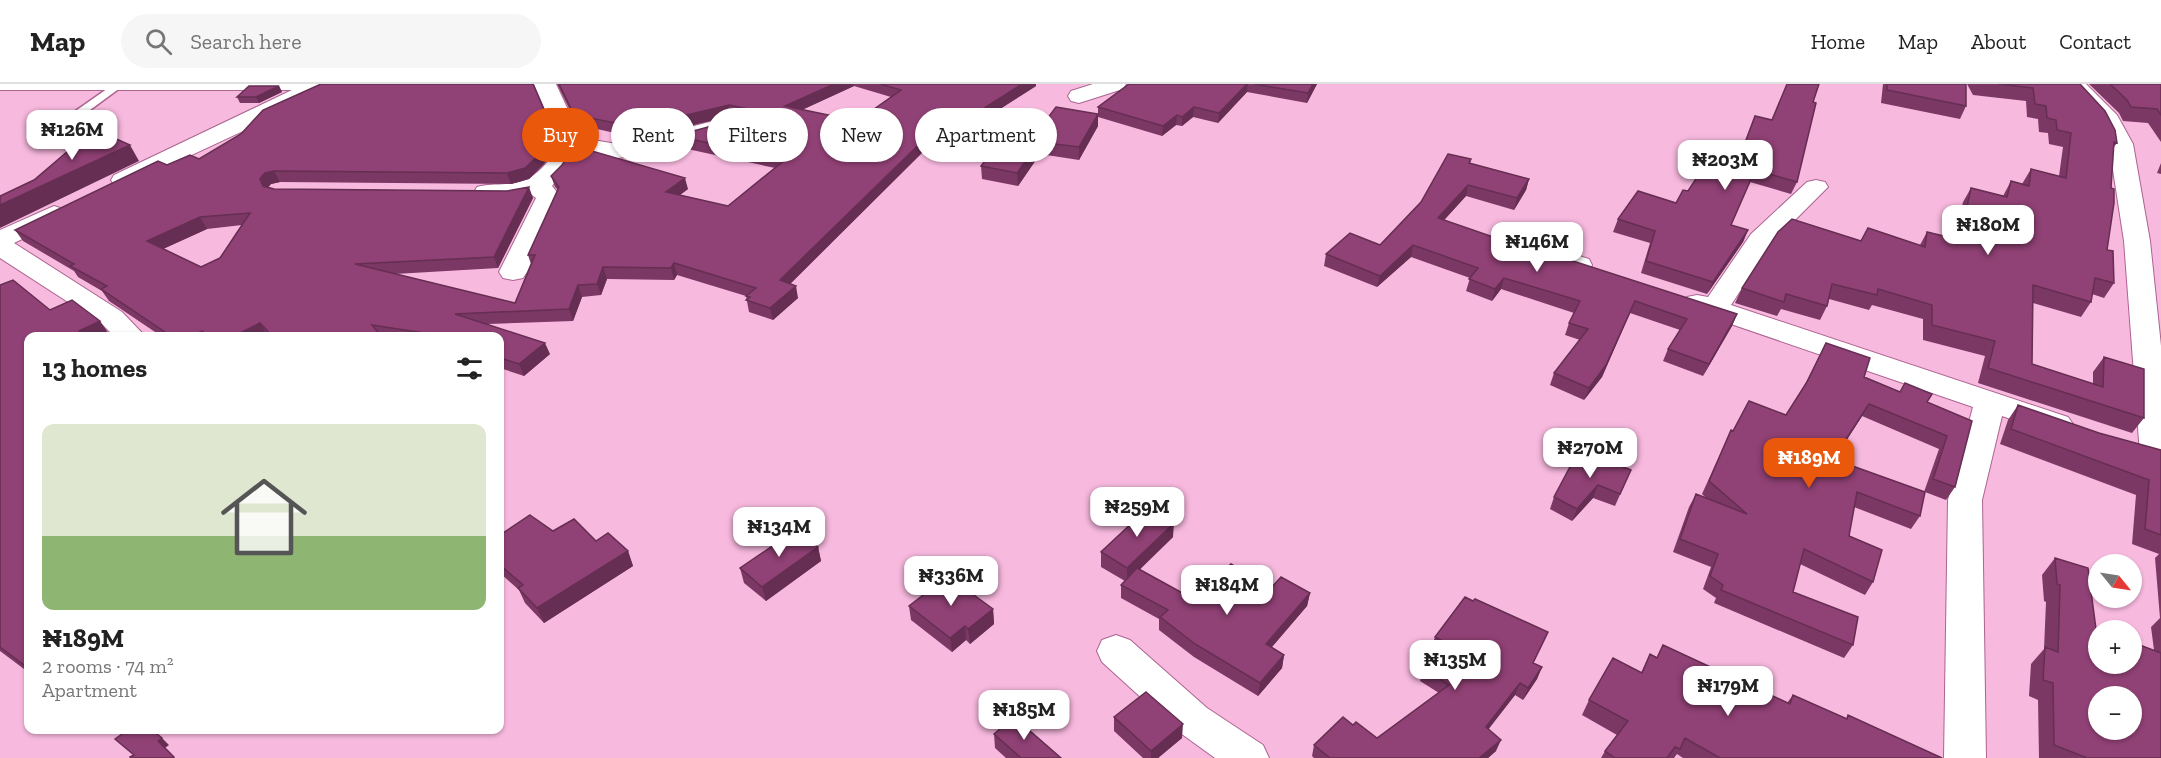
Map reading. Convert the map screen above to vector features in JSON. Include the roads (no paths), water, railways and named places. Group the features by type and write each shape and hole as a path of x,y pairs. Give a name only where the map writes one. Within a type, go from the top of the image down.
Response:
{"street":[{"path":"0,84 311,84"},
{"path":"107,188 325,84"},
{"path":"545,84 556,108"},
{"path":"1079,96 1114,84"},
{"path":"2074,84 2109,120 2121,144 2137,241 2158,455 2121,444"},
{"path":"599,148 617,151 634,149 707,129"},
{"path":"466,192 511,193 538,187 560,162"},
{"path":"513,272 549,197 538,187"},
{"path":"1715,308 1760,240 1816,187"},
{"path":"0,240 75,204"},
{"path":"0,246 112,318 126,332"},
{"path":"1528,248 1605,273"},
{"path":"1671,294 2088,434"},
{"path":"1965,758 1965,500 1990,401"},
{"path":"1116,651 1193,720 1248,758"}],"lane":[{"path":"71,119 119,85"}]}
